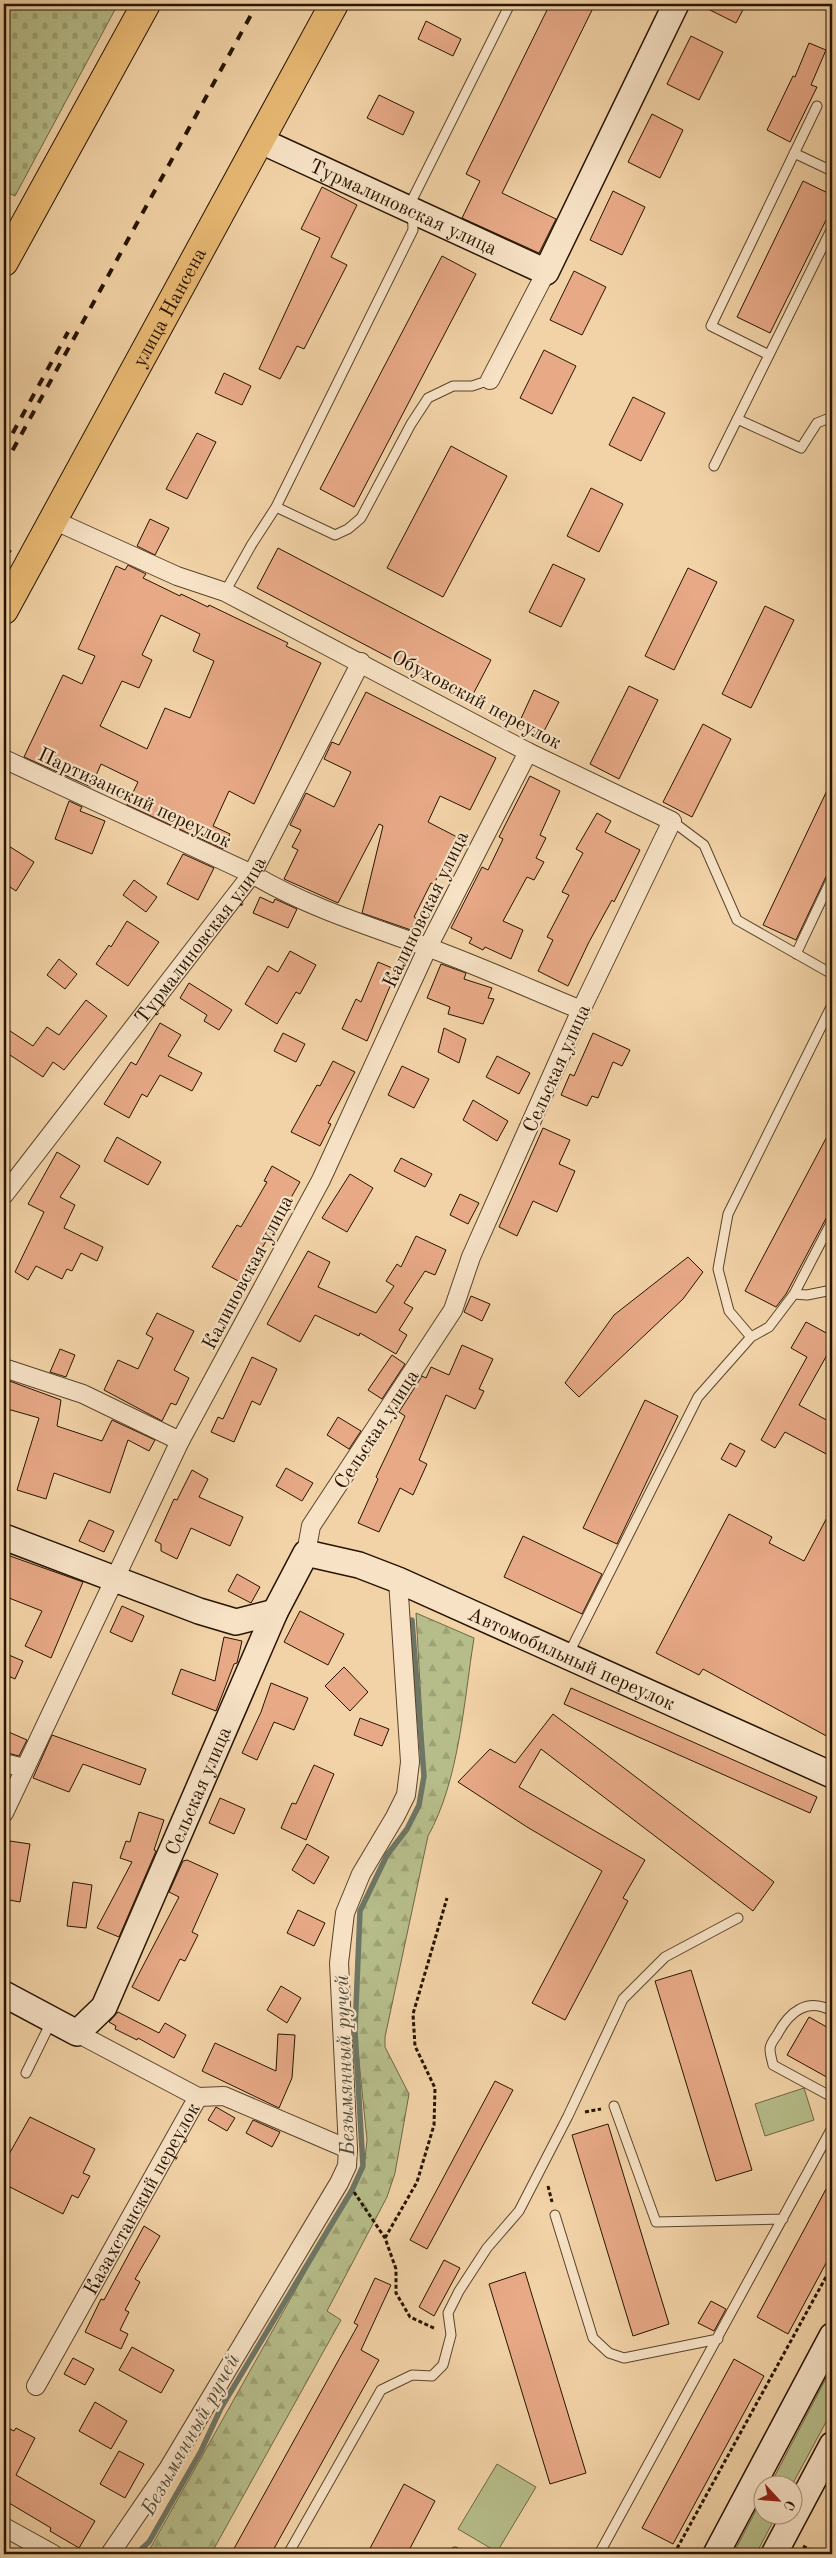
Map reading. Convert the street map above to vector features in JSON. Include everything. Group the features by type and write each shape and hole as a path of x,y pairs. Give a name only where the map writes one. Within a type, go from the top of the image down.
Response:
{"main road":[{"path":"4,262 146,4"},
{"name":"улица Нансена","path":"4,610 51,519 334,4"}],"street":[{"path":"490,380 546,272 676,4"},
{"name":"Турмалиновская улица","path":"259,140 546,272"},
{"name":"Обуховский переулок","path":"51,519 177,576 225,592 361,662 528,752 672,820"},
{"name":"Турмалиновская улица","path":"4,1194 252,874 361,662"},
{"name":"Калиновская улица","path":"4,1813 180,1441 321,1180 428,947 528,752"},
{"name":"Партизанский переулок","path":"4,760 252,874 279,891 320,910 428,947 581,1010"},
{"name":"Сельская улица","path":"76,2033 104,2007 275,1612 306,1553 311,1526 453,1310 471,1258 581,1010 672,820"},
{"path":"4,1368 83,1394 180,1441"},
{"path":"4,1537 198,1612 236,1622 275,1612"},
{"name":"Автомобильный переулок","path":"306,1553 358,1565 398,1580 832,1775"},
{"path":"110,2554 168,2469 347,2166 348,2149 339,1963 345,1913 361,1874 396,1818 406,1795 410,1762 398,1580"},
{"path":"4,1763 24,1768"},
{"name":"Казахстанский переулок","path":"4,1994 198,2098 36,2386"},
{"path":"198,2098 224,2096 348,2149"},
{"path":"716,2554 832,2336"},
{"path":"774,2554 832,2445"},
{"path":"4,2527 53,2554"}],"lane":[{"path":"225,592 252,544 276,507 413,230 412,200 510,4"},
{"path":"769,355 711,326 817,106"},
{"path":"794,153 832,171"},
{"path":"714,466 832,228"},
{"path":"276,507 335,535 348,530 362,518 411,424 428,398 453,386 472,386 490,380"},
{"path":"737,419 801,448 817,423 832,417"},
{"name":"Обуховский переулок","path":"672,820 704,845 737,920 832,974"},
{"path":"796,954 832,878"},
{"path":"751,1337 729,1310 718,1268 728,1214 832,1005"},
{"path":"568,1655 698,1397 751,1337 769,1328 794,1294 832,1221"},
{"path":"794,1294 807,1295 832,1290"},
{"path":"288,2554 381,2390 412,2375 432,2376 444,2365 451,2335 448,2312 459,2291 487,2248 519,2211 568,2116 623,1999 665,1957 738,1918"},
{"path":"832,2011 825,2007 808,2004 794,2011 781,2027 770,2048 773,2065 832,2097"},
{"path":"26,2073 52,2020"},
{"path":"614,2106 656,2222 783,2219"},
{"path":"599,2554 832,2128"},
{"path":"555,2214 594,2338 609,2352 624,2358 718,2339"}],"path":[{"path":"4,509 8,525 4,538"},
{"path":"385,2238 418,2182 434,2125 435,2088 415,2046 413,2014 447,1898"},
{"path":"568,2116 614,2106"},
{"path":"543,2164 555,2214"},
{"path":"343,2175 385,2238 396,2269 396,2293 410,2317 451,2335"},
{"path":"674,2554 832,2266"},
{"path":"800,2545 819,2554"}],"green space":[{"path":"4,4 118,4 15,196 4,191"},
{"path":"416,1613 474,1638 454,1766 447,1791 428,1836 385,2037 385,2047 409,2094 395,2173 387,2197 327,2311 341,2320 211,2554 147,2554 364,2168 367,2140 356,2031 360,1908 383,1860 405,1835 419,1810 425,1774"},
{"path":"804,2088 814,2120 765,2136 755,2104"},
{"path":"832,2367 832,2411 797,2476 775,2476"},
{"path":"497,2464 536,2487 497,2552 458,2529"},
{"path":"754,2514 754,2526 771,2526 756,2554 733,2554"}],"building":[{"path":"550,4 595,4 502,193 556,219 539,253 462,218 480,181 466,174"},
{"path":"698,4 746,4 736,23"},
{"path":"426,21 461,39 453,56 418,39"},
{"path":"691,36 723,52 699,100 667,84"},
{"path":"809,43 826,50 811,85 817,87 790,142 767,130 793,76 795,77"},
{"path":"379,95 414,112 403,135 367,118"},
{"path":"652,114 683,130 660,178 628,162"},
{"path":"803,181 832,195 832,208 770,333 737,317"},
{"path":"322,187 357,205 331,257 347,265 304,349 297,346 280,379 259,369 320,238 301,229"},
{"path":"613,191 645,207 622,255 590,240"},
{"path":"442,256 476,274 354,507 320,489"},
{"path":"574,271 606,287 582,335 550,320"},
{"path":"544,350 576,366 552,414 520,398"},
{"path":"224,373 251,386 242,405 215,393"},
{"path":"633,397 665,413 641,461 609,445"},
{"path":"197,433 216,442 187,499 166,489"},
{"path":"451,446 507,476 443,597 387,568"},
{"path":"591,488 623,504 599,552 567,536"},
{"path":"150,519 169,528 155,555 137,546"},
{"path":"278,548 491,660 470,700 257,588"},
{"path":"553,564 585,579 561,627 529,612"},
{"path":"128,565 146,574 143,578 180,596 181,594 208,607 209,605 288,643 286,646 321,663 254,804 229,791 213,826 230,834 223,849 127,805 138,782 101,764 91,787 24,757 63,675 82,684 95,656 78,649 116,566 125,570","holes":["161,615 200,634 193,651 214,661 190,718 165,708 147,749 100,726 122,681 139,688 152,660 142,655"]},
{"path":"688,568 717,582 674,670 645,656"},
{"path":"765,606 794,620 751,708 722,694"},
{"path":"629,686 658,700 619,779 590,764"},
{"path":"534,690 559,702 542,735 519,723"},
{"path":"366,692 496,758 470,810 440,796 428,822 457,837 434,884 431,883 414,917 417,919 411,930 362,913 383,826 379,824 338,903 284,879 298,850 292,847 301,830 290,825 306,793 334,807 351,772 324,759 332,742 339,745"},
{"path":"703,724 731,739 692,817 663,802"},
{"path":"530,776 560,791 540,835 546,838 536,858 544,862 534,880 527,877 503,921 523,930 511,959 485,947 483,950 469,943 472,938 451,928 482,867 488,870 503,839 499,837"},
{"path":"832,780 832,864 796,940 763,925"},
{"path":"69,801 82,807 80,811 105,821 92,854 55,839"},
{"path":"597,813 611,821 605,832 640,850 614,902 612,900 589,942 568,986 538,971 553,940 547,937 569,895 562,892 583,853 576,849"},
{"path":"4,843 34,862 16,891 4,883"},
{"path":"183,854 214,868 198,900 167,884"},
{"path":"134,880 157,897 146,912 123,895"},
{"path":"260,897 273,903 275,899 297,909 288,928 253,913"},
{"path":"127,921 159,942 128,986 96,964 109,945 111,947"},
{"path":"290,951 316,965 300,994 296,992 277,1024 245,1004 268,966 278,972"},
{"path":"59,959 77,974 65,989 47,975"},
{"path":"378,962 397,970 367,1041 342,1029 356,999 361,1002"},
{"path":"441,964 466,973 464,979 492,988 488,998 494,999 483,1024 448,1014 450,1007 427,998"},
{"path":"189,983 232,1010 219,1030 204,1021 207,1015 180,998"},
{"path":"86,1000 107,1016 64,1070 53,1062 43,1077 4,1051 4,1027 33,1046 47,1027 59,1035"},
{"path":"160,1023 181,1035 168,1056 202,1073 192,1091 160,1075 147,1097 142,1094 129,1118 104,1104 131,1062 136,1065"},
{"path":"444,1028 466,1039 459,1063 438,1052"},
{"path":"283,1033 305,1044 296,1062 274,1051"},
{"path":"593,1033 630,1050 622,1066 613,1062 598,1098 592,1096 587,1106 561,1095 570,1074 574,1076"},
{"path":"497,1056 530,1073 519,1094 486,1077"},
{"path":"333,1061 355,1072 328,1123 331,1124 320,1146 291,1132 317,1085 320,1086"},
{"path":"402,1066 429,1079 414,1108 388,1095"},
{"path":"473,1100 508,1121 497,1141 463,1120"},
{"path":"832,1127 832,1207 786,1294 776,1307 745,1291"},
{"path":"543,1128 570,1140 559,1164 575,1171 557,1212 533,1201 517,1236 499,1227"},
{"path":"117,1137 161,1162 148,1185 104,1161"},
{"path":"57,1152 80,1166 60,1197 75,1205 64,1228 103,1247 97,1261 81,1253 72,1271 67,1269 62,1279 36,1266 28,1280 15,1272 44,1212 28,1204"},
{"path":"401,1158 432,1174 425,1187 394,1171"},
{"path":"272,1166 300,1182 242,1283 212,1267 237,1225 241,1227 267,1182 264,1181"},
{"path":"350,1174 373,1188 347,1232 322,1218"},
{"path":"460,1194 479,1203 468,1224 450,1215"},
{"path":"416,1236 446,1250 435,1275 425,1271 404,1303 413,1308 399,1330 407,1335 396,1354 360,1333 359,1336 315,1315 300,1342 267,1324 308,1251 330,1262 318,1287 376,1313 394,1286 386,1281 397,1264 401,1267"},
{"path":"688,1257 703,1272 683,1299 579,1397 565,1383 614,1315"},
{"path":"471,1296 490,1304 482,1321 464,1312"},
{"path":"157,1313 194,1331 174,1370 189,1378 176,1405 171,1403 162,1421 104,1390 118,1360 138,1369 153,1338 146,1334"},
{"path":"806,1322 832,1336 832,1346 799,1405 832,1423 832,1457 785,1432 775,1448 761,1440 807,1357 791,1348"},
{"path":"462,1345 493,1359 479,1389 484,1391 475,1409 446,1395 419,1460 427,1464 413,1495 400,1488 379,1532 358,1523 378,1479 376,1477 405,1416 399,1412 422,1376 426,1378 431,1367 449,1375"},
{"path":"60,1349 75,1355 66,1377 50,1372"},
{"path":"392,1355 405,1364 382,1399 368,1390"},
{"path":"252,1357 277,1369 260,1405 252,1401 234,1442 211,1432 218,1417 223,1419"},
{"path":"4,1379 61,1400 57,1426 102,1441 112,1420 155,1440 149,1451 128,1440 110,1493 54,1473 46,1499 17,1490 39,1418 4,1408"},
{"path":"645,1400 678,1416 617,1544 583,1528"},
{"path":"338,1417 361,1431 349,1449 327,1435"},
{"path":"730,1443 745,1451 736,1467 721,1459"},
{"path":"286,1468 313,1483 302,1501 276,1486"},
{"path":"192,1470 208,1479 199,1497 243,1517 230,1546 191,1528 177,1559 161,1551 161,1544 155,1541 174,1499 177,1500"},
{"path":"832,1508 832,1739 703,1669 699,1675 656,1653 729,1514 772,1537 769,1543 804,1561"},
{"path":"89,1520 114,1531 104,1552 79,1541"},
{"path":"523,1536 602,1574 582,1614 504,1577"},
{"path":"10,1556 83,1582 51,1658 25,1646 42,1611 4,1596 4,1572"},
{"path":"237,1574 260,1587 251,1603 228,1591"},
{"path":"122,1606 144,1616 132,1642 110,1632"},
{"path":"300,1611 344,1634 328,1665 284,1642"},
{"path":"224,1637 242,1641 237,1663 234,1664 216,1711 172,1694 181,1669 215,1681"},
{"path":"4,1653 23,1661 15,1679 4,1674"},
{"path":"344,1667 368,1692 350,1711 325,1686"},
{"path":"271,1683 308,1698 294,1730 274,1722 257,1760 242,1753 261,1712"},
{"path":"571,1688 817,1797 810,1813 564,1704"},
{"path":"553,1714 774,1882 753,1911 541,1749 519,1787 645,1860 623,1898 628,1901 565,2020 532,2003 602,1871 527,1827 458,1782 490,1749 515,1763"},
{"path":"360,1718 389,1729 382,1746 354,1735"},
{"path":"4,1730 27,1740 19,1756 4,1752"},
{"path":"52,1735 146,1769 140,1785 83,1764 69,1792 33,1778"},
{"path":"314,1765 334,1774 306,1840 281,1828 292,1803 296,1804"},
{"path":"220,1798 245,1809 234,1834 209,1823"},
{"path":"139,1812 164,1820 154,1850 156,1851 119,1937 97,1928 132,1862 120,1858 126,1841 130,1842"},
{"path":"10,1841 30,1844 20,1902 4,1899 4,1876"},
{"path":"307,1844 329,1857 314,1884 292,1870"},
{"path":"187,1860 218,1874 192,1932 198,1935 185,1961 180,1959 159,2001 132,1987 179,1897 169,1892 183,1861"},
{"path":"73,1882 92,1885 86,1928 67,1926"},
{"path":"298,1910 325,1923 314,1946 287,1933"},
{"path":"691,1970 752,2170 716,2181 655,1981"},
{"path":"281,1986 301,1998 287,2023 267,2010"},
{"path":"118,2012 159,2033 165,2023 186,2035 174,2058 138,2038 137,2040 115,2029 116,2026 109,2022"},
{"path":"809,2017 832,2030 832,2080 787,2055"},
{"path":"278,2034 295,2035 292,2078 279,2108 202,2071 215,2043 276,2071"},
{"path":"495,2081 513,2090 427,2249 410,2240"},
{"path":"216,2107 235,2118 227,2131 208,2120"},
{"path":"30,2117 95,2149 83,2173 90,2176 78,2198 72,2195 63,2214 4,2184 4,2163"},
{"path":"253,2120 280,2132 272,2147 246,2133"},
{"path":"608,2124 669,2324 633,2336 572,2135"},
{"path":"832,2178 832,2252 788,2334 757,2317"},
{"path":"144,2226 160,2236 135,2279 140,2282 125,2310 129,2312 120,2330 128,2334 121,2349 85,2332 101,2299 104,2300"},
{"path":"444,2260 460,2268 434,2316 419,2307"},
{"path":"525,2272 586,2473 550,2484 489,2284"},
{"path":"375,2278 391,2285 361,2350 379,2360 271,2554 231,2554 358,2325 354,2323"},
{"path":"711,2301 726,2309 714,2331 698,2323"},
{"path":"132,2347 174,2370 161,2393 119,2370"},
{"path":"73,2358 94,2369 85,2385 64,2374"},
{"path":"734,2359 764,2376 673,2544 642,2528"},
{"path":"95,2402 127,2421 111,2449 79,2431"},
{"path":"4,2426 14,2431 16,2428 35,2438 16,2475 95,2521 79,2548 50,2531 51,2528 4,2500"},
{"path":"119,2451 144,2464 125,2498 100,2484"},
{"path":"404,2484 435,2501 407,2554 367,2554"}],"waterway":[{"name":"Безымянный ручей","path":"136,2554 149,2542 201,2451 221,2408 352,2190 363,2166 355,2031 360,1911 387,1855 407,1829 419,1805 424,1776 412,1620"}],"railway":[{"path":"4,466 257,4"},
{"path":"4,449 68,332"}]}
